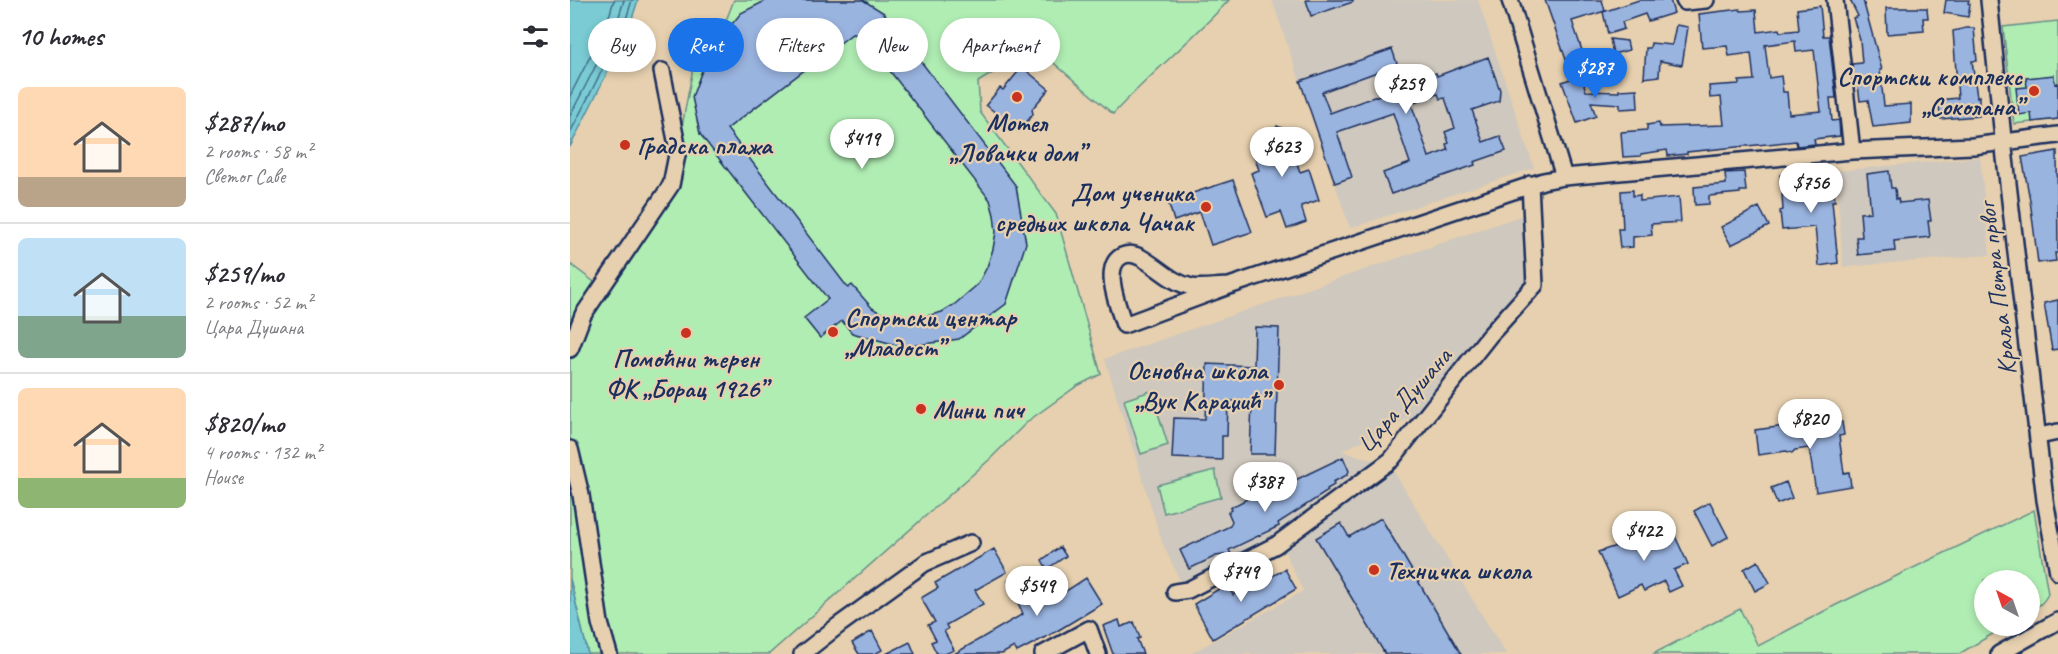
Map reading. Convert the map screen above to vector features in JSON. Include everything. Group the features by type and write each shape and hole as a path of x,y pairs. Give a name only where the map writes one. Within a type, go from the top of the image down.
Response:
{"street":[{"path":"1510,0 1564,177"},
{"path":"1684,0 1706,0"},
{"path":"1835,0 1852,151"},
{"name":"Краља Петра првог","path":"1989,0 2003,142 2046,500 2058,572"},
{"path":"570,349 583,315 671,185 678,150 662,71"},
{"path":"1228,286 1192,287 1171,278 1140,257 1131,254 1123,255 1117,260 1111,276 1124,325 1228,286 1530,184 1564,177 1852,151 1973,146 2058,135"},
{"name":"Цара Душана","path":"1175,592 1188,590 1276,545 1391,460 1489,336 1535,285 1530,184"},
{"path":"2039,436 2058,432"},
{"path":"570,449 581,495 600,623 609,654"},
{"path":"802,654 838,625 925,563 971,543"},
{"path":"2000,654 2058,621"},
{"path":"1043,654 1089,629 1098,654"}],"shaded area":[{"path":"1272,0 1478,0 1534,168 1350,228"},
{"path":"1980,157 1990,255 1843,267 1836,171"},
{"name":"Основна школа „Вук Караџић”","path":"1526,214 1530,280 1423,411 1342,451 1380,462 1276,537 1182,585 1162,542 1105,359"},
{"name":"Техничка школа","path":"1391,467 1506,654 1190,654 1303,591 1283,548"}],"green space":[{"name":"Спортски центар „Младост”","path":"734,0 1229,0 1113,114 1060,68 1060,18 940,18 940,72 994,72 978,82 980,112 1056,214 1101,374 1077,386 1028,421 989,460 769,654 588,654 570,579 570,264 601,287 671,185 692,72 744,72 744,18 727,18"},
{"name":"Спортски комплекс „Соколана”","path":"2058,21 2058,119 2014,124 2003,27"},
{"path":"1151,391 1168,445 1141,454 1124,400"},
{"path":"1215,470 1221,497 1164,513 1157,485"},
{"path":"2034,510 2048,594 2040,604 2040,570 1974,570 1974,636 1989,636 1959,654 1653,654 1740,609 1758,646 1836,605"}],"water":[{"path":"570,0 638,0 632,18 588,18 588,72 608,72 570,147"},
{"path":"570,579 588,654 570,654"}],"building":[{"path":"767,0 863,0 884,13 888,18 856,18 856,34 852,34 844,40 844,18 756,18 756,72 802,72 727,129 848,288 852,285 872,308 884,315 912,318 942,312 978,284 987,267 996,232 990,200 891,72 928,71 1016,186 1026,243 1006,304 959,339 904,347 852,333 842,321 820,338 804,318 828,299 700,134 692,97 701,72 744,72 744,18 737,18 741,13"},
{"path":"1306,0 1353,0 1353,2 1311,16"},
{"path":"1545,0 1602,0 1605,11 1572,21 1587,65 1570,71"},
{"path":"1639,0 1670,0 1674,13 1648,21 1645,14 1622,22 1624,29 1608,34 1603,12"},
{"path":"1850,0 1863,0 1882,70 1880,70 1884,106 1911,104 1911,123 1873,127 1868,100 1860,101 1858,85 1854,85 1852,64 1862,63 1860,40 1853,18 1858,16"},
{"path":"1946,0 1969,0 1968,17 1944,13"},
{"path":"1820,6 1823,36 1829,36 1836,98 1830,98 1832,121 1839,120 1840,136 1814,139 1815,144 1797,146 1796,141 1668,156 1667,150 1641,154 1641,156 1623,157 1621,132 1647,130 1647,125 1659,123 1660,127 1724,125 1721,97 1710,98 1709,86 1739,84 1739,81 1754,80 1751,53 1729,56 1727,46 1702,48 1699,14 1740,9 1741,11 1756,10 1758,32 1779,29 1780,32 1799,30 1797,9","holes":["1795,41 1796,52 1814,50 1821,111 1789,114 1787,92 1783,92 1781,76 1769,78 1765,45"]},
{"path":"1886,8 1927,8 1928,18 1923,18 1924,31 1887,34"},
{"path":"1676,25 1688,27 1682,65 1660,61 1659,76 1644,78 1646,48 1650,48 1651,43 1672,45"},
{"path":"1974,28 1977,61 1972,61 1977,97 1979,96 1979,116 1941,119 1938,100 1958,98 1953,31"},
{"path":"1610,39 1627,41 1629,50 1613,54"},
{"path":"1392,49 1404,84 1436,73 1437,76 1488,57 1500,90 1499,101 1472,110 1483,142 1500,136 1506,151 1474,162 1475,165 1391,194 1383,173 1410,163 1393,113 1337,132 1352,177 1335,183 1300,81","holes":["1377,72 1385,93 1330,113 1322,92","1438,94 1440,99 1445,98 1455,128 1445,132 1449,143 1446,144 1448,150 1429,157 1411,103"]},
{"name":"Мотел „Ловачки дом”","path":"1018,72 1028,72 1049,89 1032,109 1033,114 1019,132 986,105 1000,88 1003,90"},
{"path":"1581,75 1586,91 1619,92 1619,90 1637,89 1638,108 1620,109 1620,104 1591,102 1596,116 1577,123 1562,82"},
{"path":"2054,75 2055,84 2058,83 2058,119 2032,122 2031,113 2019,115 2016,88 2027,87 2026,78"},
{"path":"1277,126 1286,130 1300,172 1309,169 1319,200 1301,206 1306,222 1287,229 1281,212 1267,217 1251,173 1259,170 1250,143 1258,140 1264,130 1273,135"},
{"path":"2057,151 2058,253 2055,253 2056,261 2038,263 2022,157"},
{"path":"1889,171 1891,188 1895,188 1896,199 1898,198 1899,203 1928,200 1931,221 1928,221 1930,237 1894,241 1895,251 1858,255 1856,237 1862,237 1860,213 1871,212 1867,174"},
{"path":"1744,172 1746,191 1709,196 1709,204 1695,205 1694,187 1726,184 1725,173"},
{"path":"1800,173 1802,188 1833,184 1835,201 1832,201 1838,263 1819,266 1815,227 1782,230 1780,211 1783,210 1782,194 1795,187 1781,188 1780,175"},
{"name":"Дом ученика средњих школа Чачак","path":"1233,180 1252,232 1211,245 1200,212 1174,221 1168,201"},
{"path":"1633,190 1633,196 1640,195 1640,201 1679,197 1681,222 1651,224 1652,235 1633,237 1633,247 1620,248 1618,229 1623,229 1621,191"},
{"path":"1759,207 1769,226 1731,245 1721,227"},
{"path":"2058,300 2058,349 2052,350 2044,303"},
{"name":"Основна школа „Вук Караџић”","path":"1255,327 1279,328 1275,454 1250,454 1252,402 1228,401 1227,436 1222,436 1222,460 1172,458 1174,418 1205,419 1207,364 1254,366"},
{"path":"1814,422 1815,426 1842,422 1844,435 1839,436 1844,473 1849,472 1851,486 1816,492 1809,448 1795,450 1792,453 1786,451 1758,455 1755,430"},
{"path":"1343,457 1349,471 1347,475 1333,482 1334,485 1327,489 1328,491 1278,523 1279,526 1229,550 1231,554 1216,556 1189,569 1180,550 1230,526 1232,521 1228,512 1230,508 1256,494 1258,498"},
{"path":"1786,482 1792,498 1777,504 1771,488"},
{"path":"1710,502 1728,537 1712,546 1694,511"},
{"path":"1381,518 1461,654 1385,654 1316,538 1341,523 1349,537"},
{"path":"1655,526 1662,540 1674,534 1688,564 1674,570 1682,586 1669,592 1664,581 1644,591 1641,585 1618,596 1598,552 1616,546"},
{"path":"1060,547 1066,556 1047,569 1042,560"},
{"path":"994,549 1007,572 975,590 983,604 946,625 948,629 944,631 954,650 945,654 937,654 931,642 936,640 928,625 935,622 921,598 938,588 935,583"},
{"path":"1758,561 1770,583 1755,591 1744,569"},
{"path":"1285,569 1296,589 1213,639 1194,604 1227,584 1233,595 1258,580 1260,583"},
{"path":"1020,573 1031,598 1052,587 1057,597 1086,578 1102,604 1017,652 1014,647 1002,654 954,654 1023,614 1008,581"},
{"path":"1119,620 1121,627 1134,622 1143,654 1113,654 1103,626"},
{"path":"872,631 882,650 875,654 859,654 852,643"},
{"path":"910,642 915,654 886,654"}],"place":[{"name":"Спортски комплекс „Соколана”","path":"2034,91"},
{"name":"Мотел „Ловачки дом”","path":"1017,97"},
{"name":"Градска плажа","path":"625,145"},
{"name":"Дом ученика средњих школа Чачак","path":"1206,207"},
{"name":"Спортски центар „Младост”","path":"833,332"},
{"name":"Помоћни терен ФК „Борац 1926”","path":"686,333"},
{"name":"Основна школа „Вук Караџић”","path":"1279,385"},
{"name":"Мини пич","path":"921,409"},
{"name":"Техничка школа","path":"1374,570"}]}
